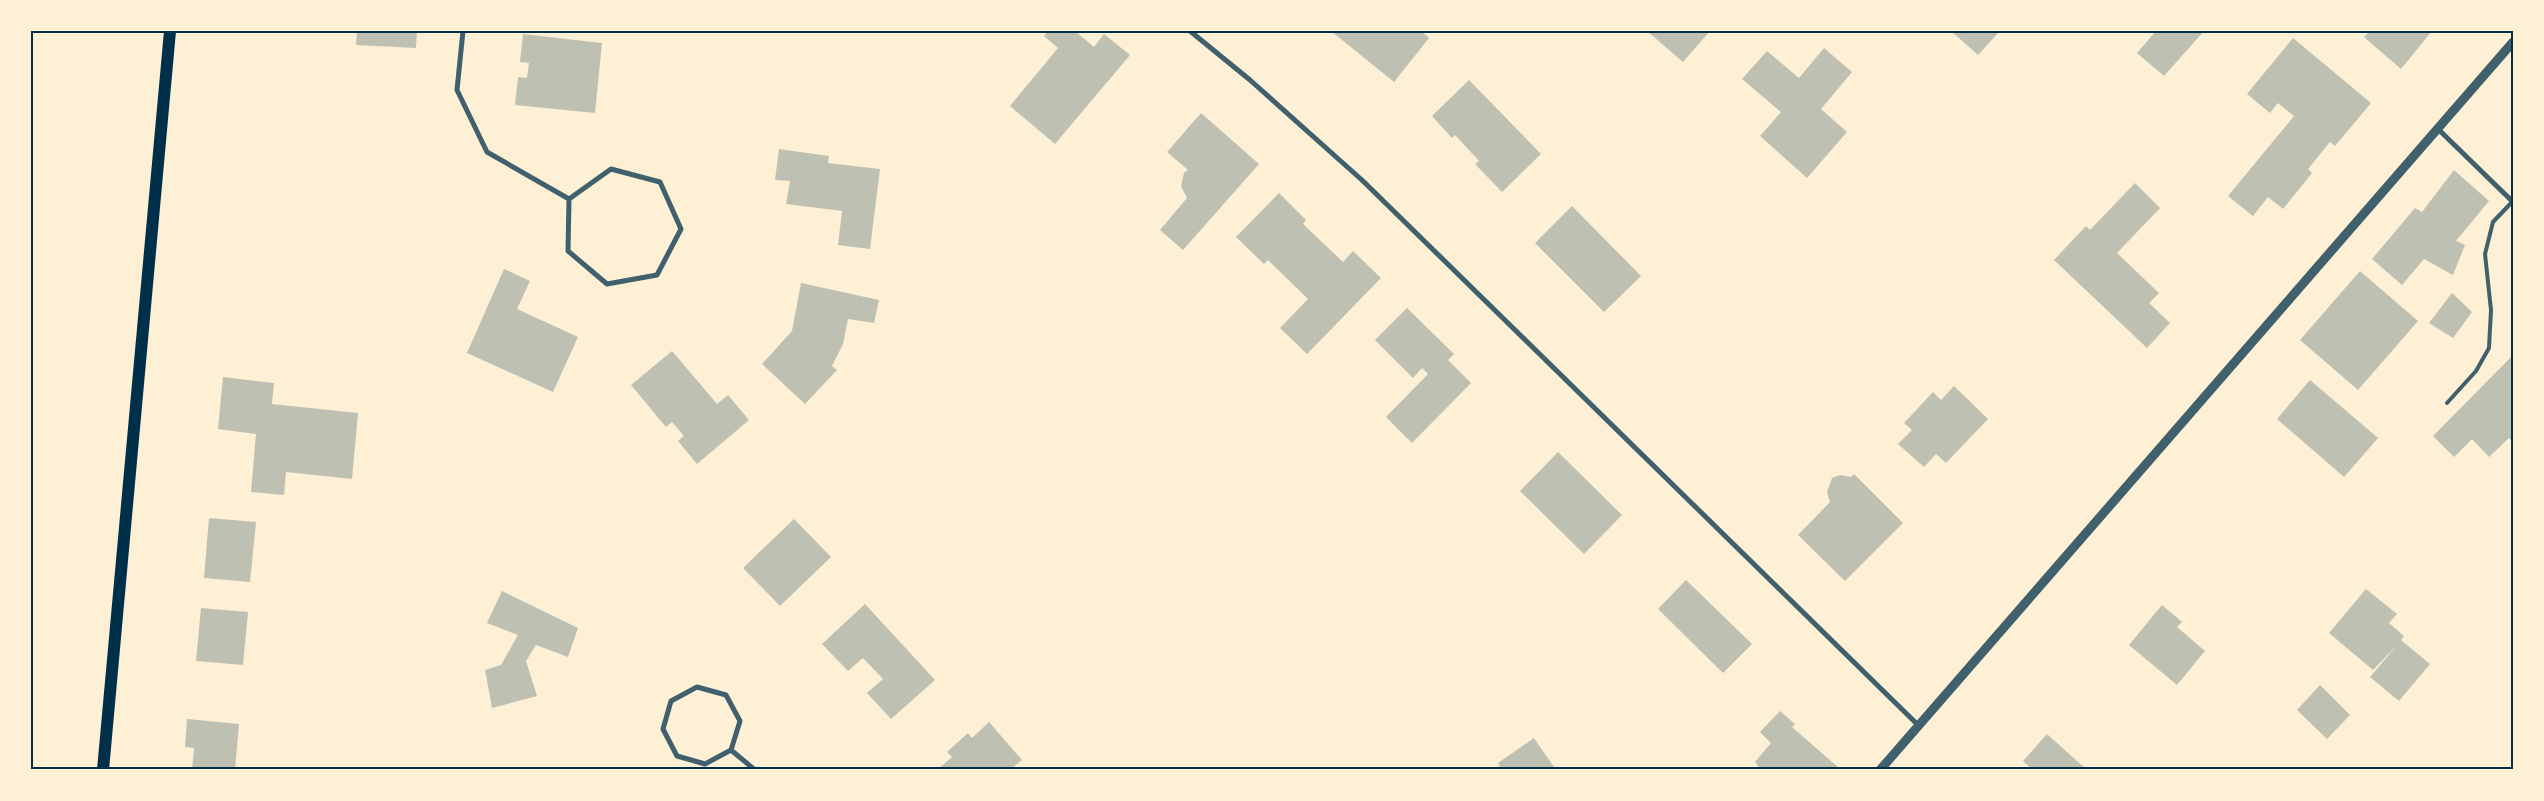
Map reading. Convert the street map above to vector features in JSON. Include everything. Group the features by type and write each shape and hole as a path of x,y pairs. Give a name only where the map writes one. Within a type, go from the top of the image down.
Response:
{"main road":[{"path":"103,770 170,31"}],"street":[{"path":"463,31 457,90 487,152 570,199"},
{"path":"1190,31 1250,80 1363,181 1919,726"},
{"path":"1880,770 2513,42"},
{"path":"2437,128 2513,202"},
{"path":"611,169 660,182 681,229 657,275 607,284 568,251 570,199 611,169"},
{"path":"697,687 726,695 740,721 731,750 705,764 677,756 663,729 671,701 697,687"},
{"path":"731,750 754,770"}],"lane":[{"path":"2447,403 2476,371 2489,348 2491,310 2485,254 2493,222 2513,202"}],"building":[{"path":"357,31 417,31 416,48 356,45"},
{"path":"1048,31 1075,31 1094,47 1104,34 1130,55 1055,144 1010,106 1058,48 1044,36"},
{"path":"1331,31 1421,31 1429,38 1394,82"},
{"path":"1647,31 1710,31 1683,62"},
{"path":"1951,31 2000,31 1978,55"},
{"path":"2156,31 2204,31 2164,76 2137,53"},
{"path":"2370,31 2432,31 2401,69 2364,37"},
{"path":"523,34 602,43 595,113 515,105 518,77 527,78 529,63 520,62"},
{"path":"2293,38 2371,103 2335,146 2330,142 2308,169 2312,173 2283,209 2268,197 2253,216 2228,196 2294,116 2278,103 2270,113 2247,94"},
{"path":"1824,48 1852,72 1821,109 1847,132 1807,178 1760,136 1781,112 1742,79 1767,51 1799,78"},
{"path":"1469,80 1541,154 1502,192 1475,164 1479,161 1455,135 1452,138 1432,116"},
{"path":"1201,113 1259,164 1183,250 1160,230 1187,198 1181,186 1184,173 1188,170 1167,152"},
{"path":"779,149 829,156 828,163 880,169 870,249 838,245 842,211 786,204 790,181 775,180"},
{"path":"2454,170 2489,201 2456,241 2465,245 2453,275 2424,259 2402,285 2372,259 2415,208 2422,212"},
{"path":"2135,183 2160,208 2117,253 2159,293 2149,303 2170,323 2147,348 2054,260 2086,226 2090,230"},
{"path":"1279,193 1306,220 1303,224 1343,262 1353,251 1381,278 1307,354 1280,328 1308,299 1268,260 1264,264 1236,237"},
{"path":"1572,206 1641,276 1604,312 1535,243"},
{"path":"504,269 530,281 517,309 578,337 553,392 467,353"},
{"path":"2360,271 2418,321 2358,390 2300,340"},
{"path":"801,283 879,300 874,323 848,319 843,344 832,366 837,370 805,404 762,364 792,331"},
{"path":"2452,293 2472,312 2453,338 2429,323"},
{"path":"1407,308 1454,354 1448,360 1471,383 1412,443 1386,417 1428,374 1422,368 1413,378 1375,340"},
{"path":"672,351 717,404 728,395 749,420 697,464 678,441 684,436 672,422 666,427 631,385"},
{"path":"2513,355 2513,442 2509,438 2489,457 2472,439 2454,457 2433,436"},
{"path":"223,377 274,383 272,404 358,413 352,479 286,472 284,495 251,492 256,434 218,429"},
{"path":"2310,380 2378,438 2344,477 2277,419"},
{"path":"1954,386 1988,419 1946,463 1936,454 1924,467 1898,444 1912,430 1904,423 1933,392 1941,400"},
{"path":"1558,452 1622,515 1584,554 1520,491"},
{"path":"1854,474 1903,523 1845,581 1798,535 1830,502 1827,492 1832,478 1840,475 1851,477"},
{"path":"209,518 256,522 250,582 204,578"},
{"path":"794,519 831,557 780,606 743,568"},
{"path":"1686,580 1752,644 1723,673 1658,609"},
{"path":"2366,589 2397,614 2389,623 2404,636 2401,640 2430,664 2399,701 2370,677 2397,645 2373,670 2329,633"},
{"path":"502,591 578,628 568,657 536,645 526,661 537,696 492,708 485,670 501,665 518,635 487,623"},
{"path":"865,604 935,680 891,719 867,693 883,679 863,658 848,671 822,644"},
{"path":"2162,605 2182,622 2177,627 2205,651 2177,685 2129,645"},
{"path":"201,608 248,612 243,665 196,661"},
{"path":"2320,685 2350,715 2327,739 2297,710"},
{"path":"1780,711 1795,724 1792,727 1839,768 1837,770 1756,770 1759,767 1755,762 1771,743 1760,732"},
{"path":"187,719 239,724 235,770 192,770 194,748 185,747"},
{"path":"989,722 1022,760 1010,770 937,770 952,757 947,752 968,733 972,738"},
{"path":"2047,734 2087,770 2033,770 2023,761"},
{"path":"1534,738 1556,770 1502,770 1498,763"}]}
